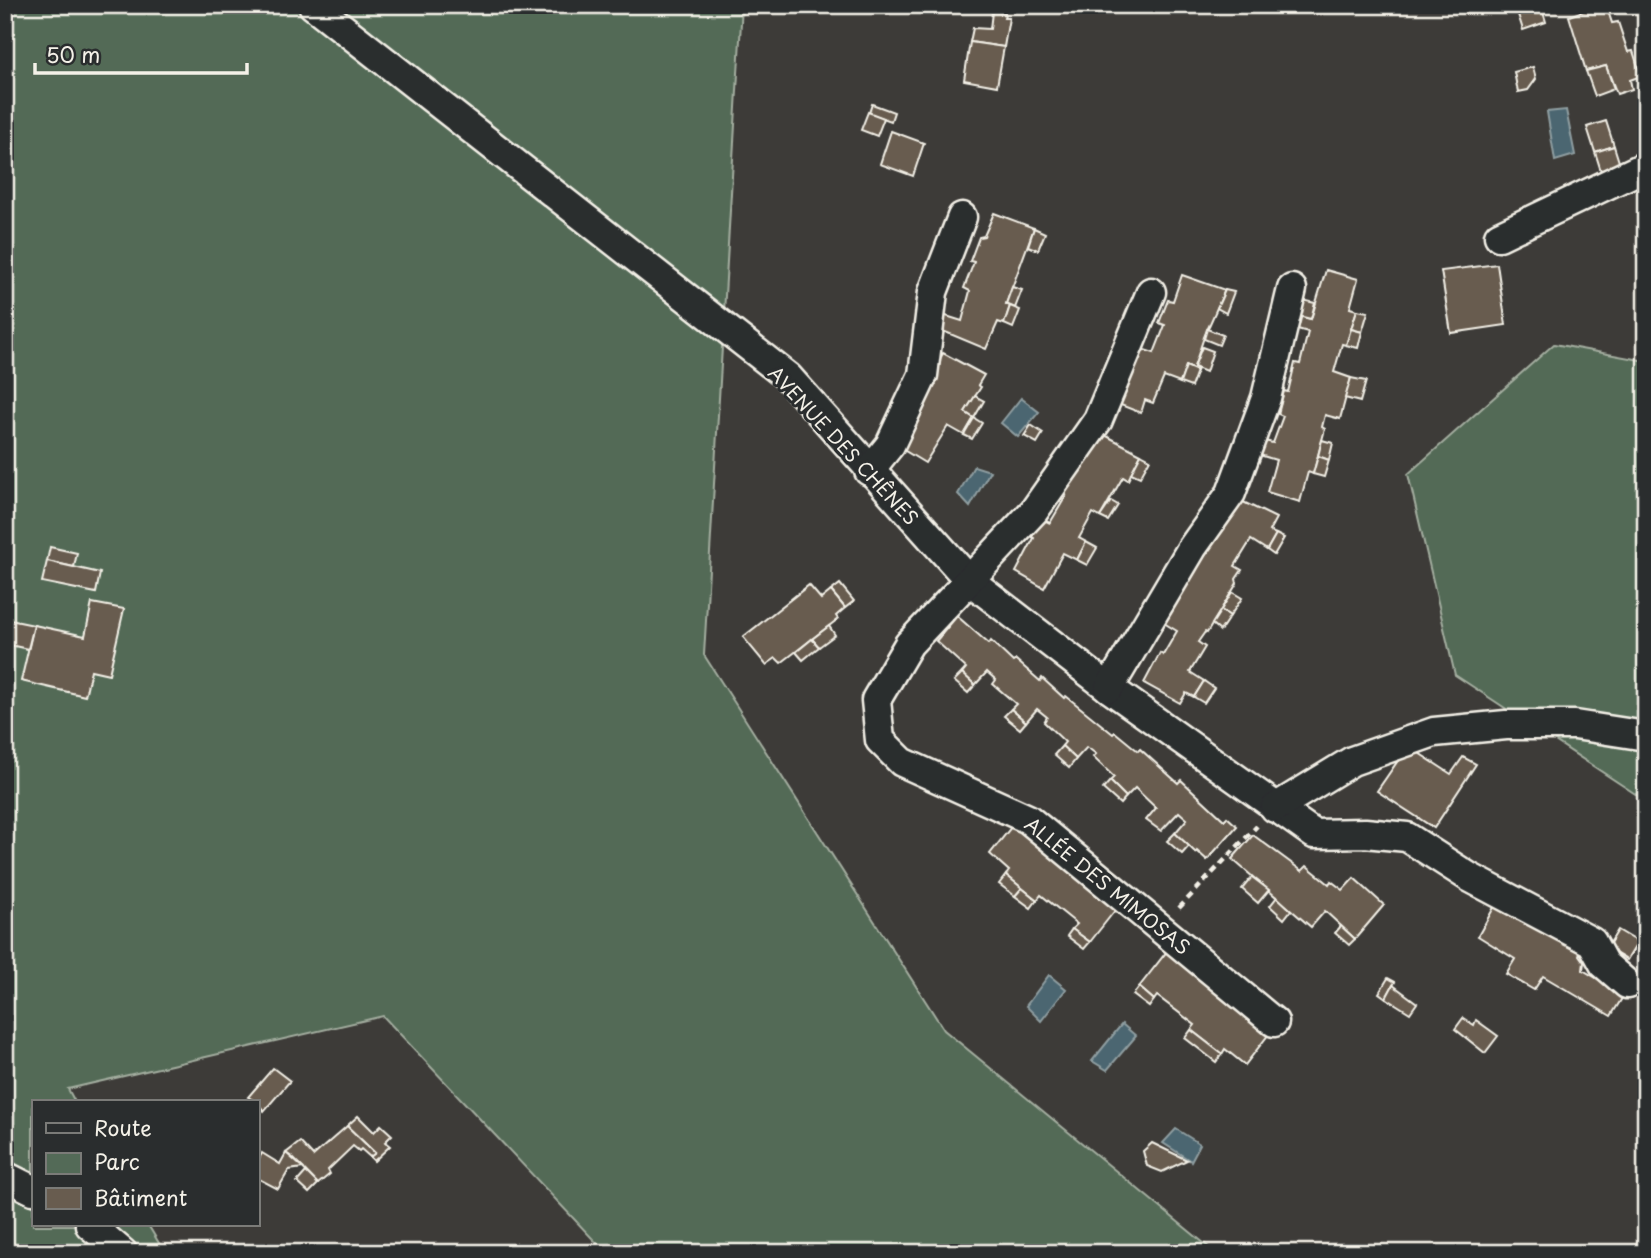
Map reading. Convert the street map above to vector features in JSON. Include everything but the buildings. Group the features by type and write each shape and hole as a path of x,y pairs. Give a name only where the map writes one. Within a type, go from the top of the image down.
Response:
{"street":[{"name":"AVENUE DES CHÊNES","path":"313,5 788,377 969,580 1109,688 1314,834 1365,833 1407,838 1469,877 1592,942 1604,964 1628,984"},
{"path":"1499,236 1646,166"},
{"path":"869,471 890,445 923,375 933,292 961,217"},
{"path":"1109,688 1192,548 1231,493 1266,398 1292,289"},
{"name":"ALLÉE DES MIMOSAS","path":"1151,292 1098,419 1034,511 909,644 876,700 880,740 902,762 1028,819 1274,1021"},
{"path":"1275,808 1352,761 1434,732 1506,725 1575,726 1646,736"},
{"path":"5,1176 32,1190"},
{"path":"91,1226 123,1253"}],"path":[{"path":"1165,929 1176,911 1275,808"}],"green space":[{"path":"5,5 742,5 704,655 944,1030 1216,1253 606,1253 383,1016 68,1089 74,1100 32,1100 32,1226 149,1226 165,1253 5,1253"},
{"path":"1554,344 1646,361 1646,801 1455,675 1408,474"}],"water":[{"path":"1566,110 1575,155 1555,161 1547,112"},
{"path":"1021,398 1039,412 1018,437 1001,423"},
{"path":"974,466 990,471 970,507 958,494"},
{"path":"1049,975 1066,989 1041,1021 1026,1006"},
{"path":"1122,1024 1136,1036 1107,1070 1092,1061"},
{"path":"1176,1129 1200,1144 1191,1161 1163,1143"}]}
